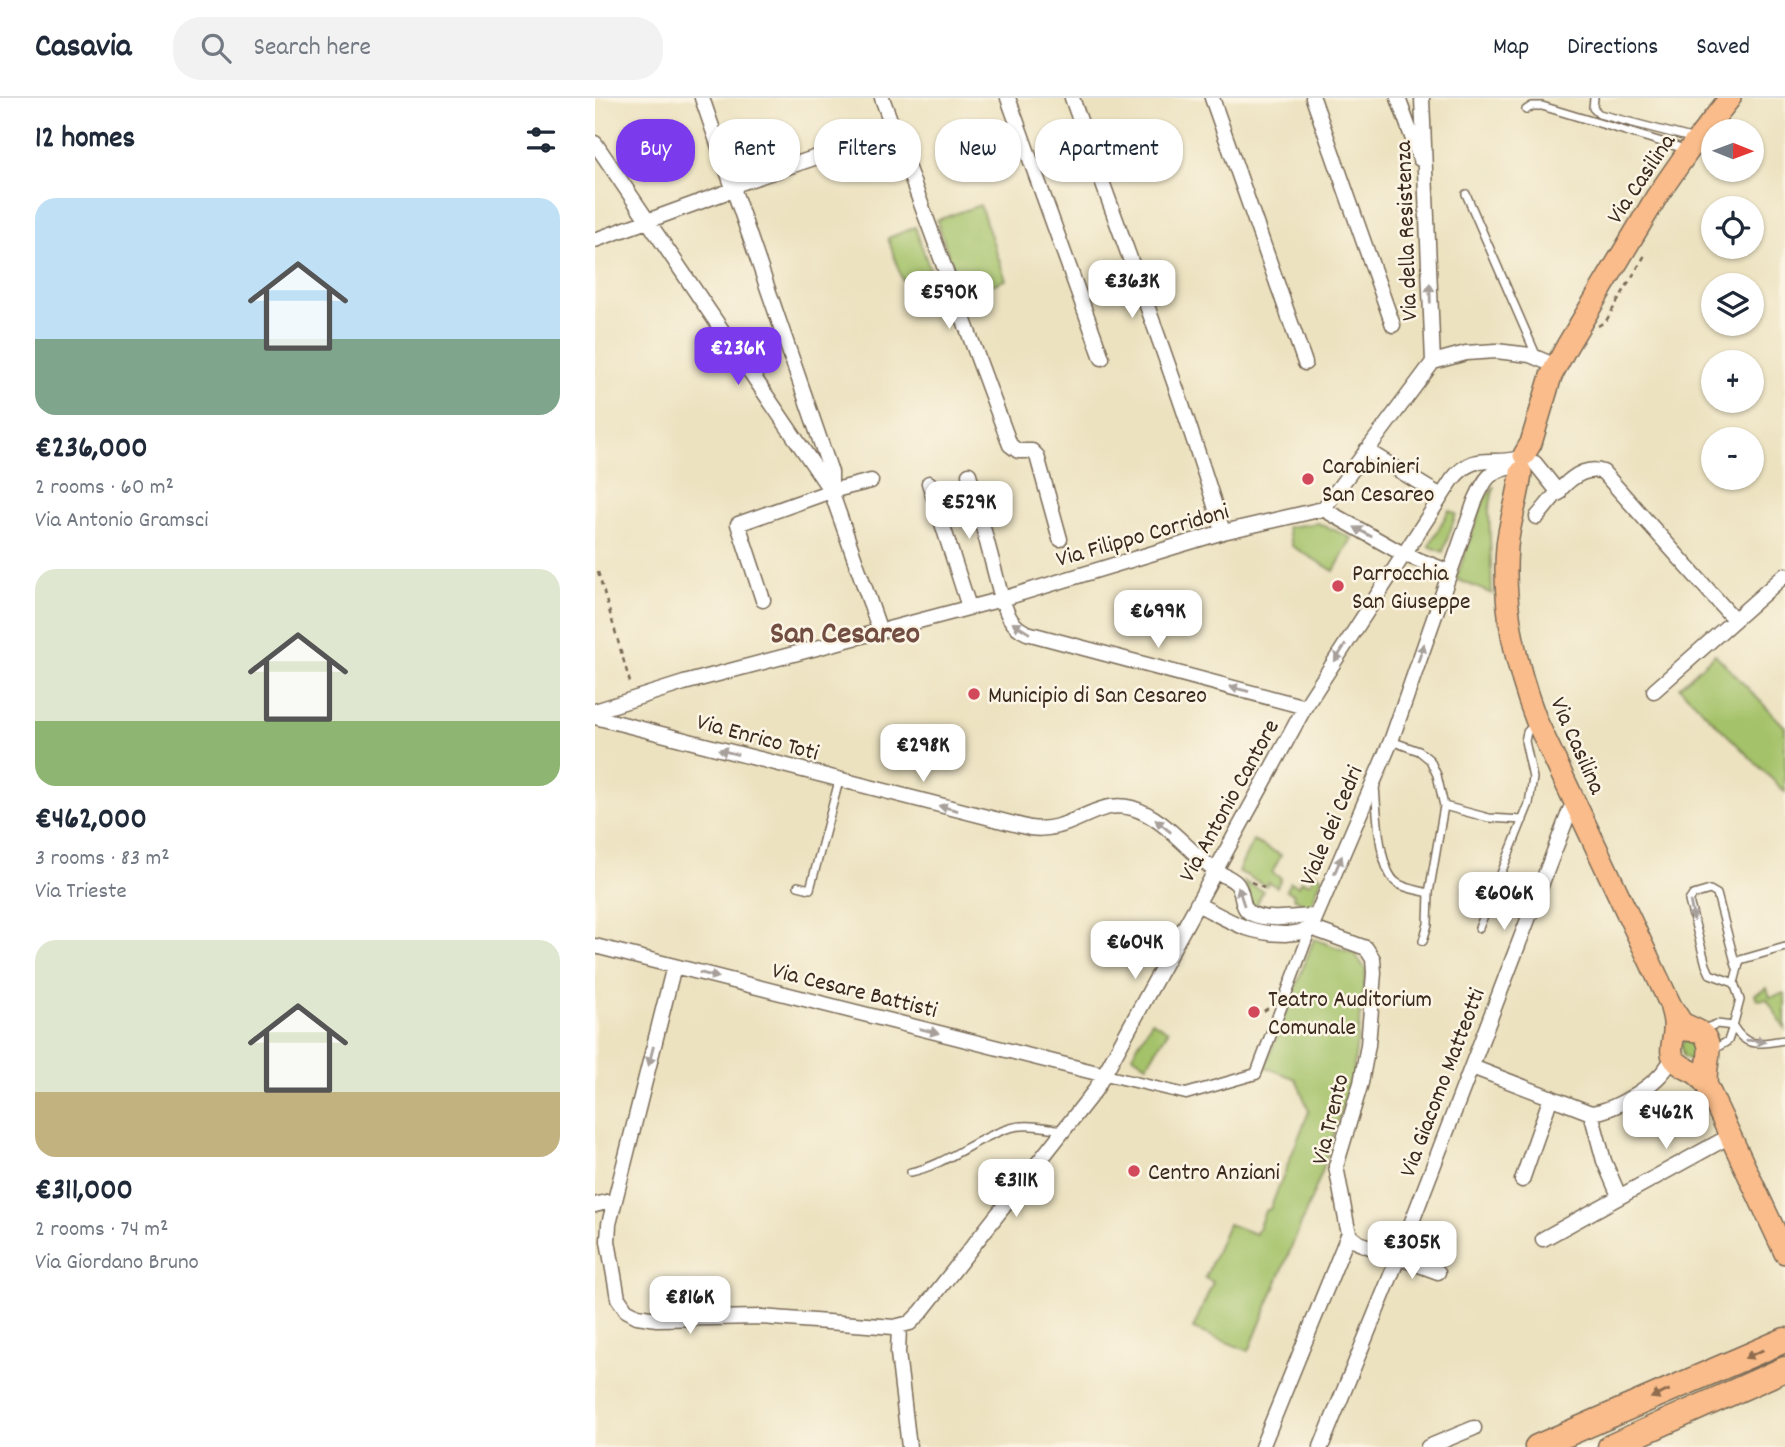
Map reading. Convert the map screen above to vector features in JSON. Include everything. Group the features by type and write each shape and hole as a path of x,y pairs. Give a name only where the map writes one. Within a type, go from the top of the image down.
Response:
{"highway":[{"path":"1539,1446 1785,1340"},
{"path":"1610,1447 1785,1369"}],"main road":[{"name":"Via Casilina","path":"1709,1054 1709,1041 1698,1030 1682,1023 1671,1006 1538,722 1523,682 1516,651 1507,583 1507,544 1544,396 1547,362 1693,145 1730,98"},
{"name":"Via Casilina","path":"1671,1006 1678,1060"},
{"path":"1678,1060 1684,1030 1698,1030"},
{"path":"1678,1060 1702,1065 1709,1054"},
{"path":"1707,1086 1705,1072 1709,1054"},
{"path":"1678,1060 1698,1074 1707,1086 1785,1253"}],"street":[{"path":"702,98 831,472 831,491"},
{"path":"882,98 890,119"},
{"path":"1009,98 1102,358"},
{"path":"1072,98 1189,421 1223,532"},
{"path":"1212,98 1305,363"},
{"path":"1313,98 1393,325"},
{"path":"1398,98 1425,174"},
{"name":"Via della Resistenza","path":"1422,98 1433,362"},
{"path":"595,143 831,491 880,631"},
{"path":"595,240 814,159"},
{"path":"913,182 1010,445 1018,451 1032,451 1037,456 1060,539"},
{"path":"1450,572 1403,554 1323,509 1433,362 1466,353 1489,351 1512,352 1547,362"},
{"path":"1366,450 1441,496"},
{"path":"1457,473 1481,460 1505,461 1527,466 1559,493"},
{"name":"Viale dei Cedri","path":"1105,1076 1186,1094 1256,1074 1314,922 1391,741 1475,501 1493,472 1527,466"},
{"path":"1537,517 1580,472 1591,469 1603,471 1733,618"},
{"path":"1457,473 1473,470 1479,473 1480,483 1475,501"},
{"name":"Via Antonio Cantore","path":"899,1327 910,1323 921,1312 1105,1076 1305,707 1457,473"},
{"path":"969,474 1002,599 1012,622 1027,633 1305,707"},
{"path":"763,600 738,524 831,491 871,481"},
{"path":"929,483 969,607"},
{"name":"Via Filippo Corridoni","path":"595,711 1002,599 1223,532 1323,509"},
{"path":"1654,691 1733,618 1785,575"},
{"name":"Via Enrico Toti","path":"595,717 839,781 1038,829 1062,827 1105,807 1132,808 1157,821 1214,871 1235,882 1241,891 1244,907 1253,915 1314,922"},
{"name":"Via Giacomo Matteotti","path":"1321,1447 1398,1258 1570,810"},
{"path":"1197,904 1259,933 1299,933 1314,922"},
{"name":"Via Trento","path":"1314,922 1366,948 1373,963 1373,1000 1366,1059 1336,1166 1349,1233"},
{"name":"Via Cesare Battisti","path":"595,946 1105,1076"},
{"path":"674,966 614,1200 608,1237 618,1297 626,1310 637,1316 657,1319 761,1317 899,1327 898,1353 909,1447"},
{"path":"1472,1067 1591,1113 1618,1104 1644,1088 1678,1060"},
{"path":"1522,1180 1551,1097"},
{"path":"1591,1113 1604,1161 1619,1196"},
{"path":"1543,1239 1730,1136"},
{"path":"595,1205 614,1200"},
{"path":"1262,1447 1349,1233 1359,1243 1438,1272"},
{"path":"1427,1447 1475,1428"}],"lane":[{"path":"1594,98 1593,108 1599,114 1693,145"},
{"path":"1525,110 1539,105 1693,145"},
{"path":"1466,194 1547,362"},
{"path":"1479,928 1531,798 1533,778 1525,738 1529,729 1538,722"},
{"path":"1391,741 1419,751 1430,760 1444,806 1429,893 1428,924 1423,941"},
{"path":"1374,779 1382,845 1389,873 1400,885 1429,893"},
{"path":"797,886 810,889 839,781"},
{"path":"1444,806 1489,818 1523,820"},
{"path":"1709,1054 1728,1041 1740,1000 1734,983 1736,966 1717,894 1710,890 1693,895 1689,901 1710,974 1734,983"},
{"path":"1736,966 1740,960 1785,947"},
{"path":"1698,1030 1717,1024 1733,1026"},
{"path":"1733,1026 1741,1039 1754,1044 1785,1040"},
{"path":"911,1172 930,1166 1009,1128 1026,1126 1064,1130"}],"path":[{"path":"1589,331 1606,321 1645,255"},
{"path":"598,572 635,698"}],"green space":[{"path":"980,205 1006,280 968,293 964,279 957,281 937,220"},
{"path":"915,227 930,270 902,280 888,238"},
{"path":"1494,486 1489,510 1492,594 1456,579 1484,500"},
{"path":"1449,510 1456,514 1443,552 1429,546"},
{"path":"1318,523 1352,538 1334,571 1292,546 1287,527"},
{"path":"1715,654 1785,727 1785,792 1679,687"},
{"path":"1253,841 1281,855 1272,873 1281,878 1277,887 1268,882 1266,886 1238,871"},
{"path":"1315,873 1322,877 1310,907 1293,898 1294,894 1286,890 1290,882 1299,886 1302,880 1310,884"},
{"path":"1244,882 1263,891 1256,906 1249,905"},
{"path":"1314,939 1355,954 1366,970 1353,1073 1321,1175 1249,1351 1193,1329 1213,1282 1205,1278 1228,1224 1256,1234 1265,1211 1270,1209 1309,1111 1296,1079 1265,1067"},
{"path":"1767,988 1770,997 1785,993 1785,1029 1767,999 1757,1000 1755,994"},
{"path":"1152,1021 1168,1031 1147,1065 1132,1055"},
{"path":"1685,1040 1698,1040 1698,1058 1692,1060 1683,1056 1681,1045"}],"place":[{"name":"Carabinieri San Cesareo","path":"1308,479"},
{"name":"Parrocchia San Giuseppe","path":"1338,586"},
{"name":"Municipio di San Cesareo","path":"974,694"},
{"name":"Teatro Auditorium Comunale","path":"1254,1012"},
{"name":"Centro Anziani","path":"1134,1171"}],"district":[{"name":"San Cesareo","path":"845,631"}]}
